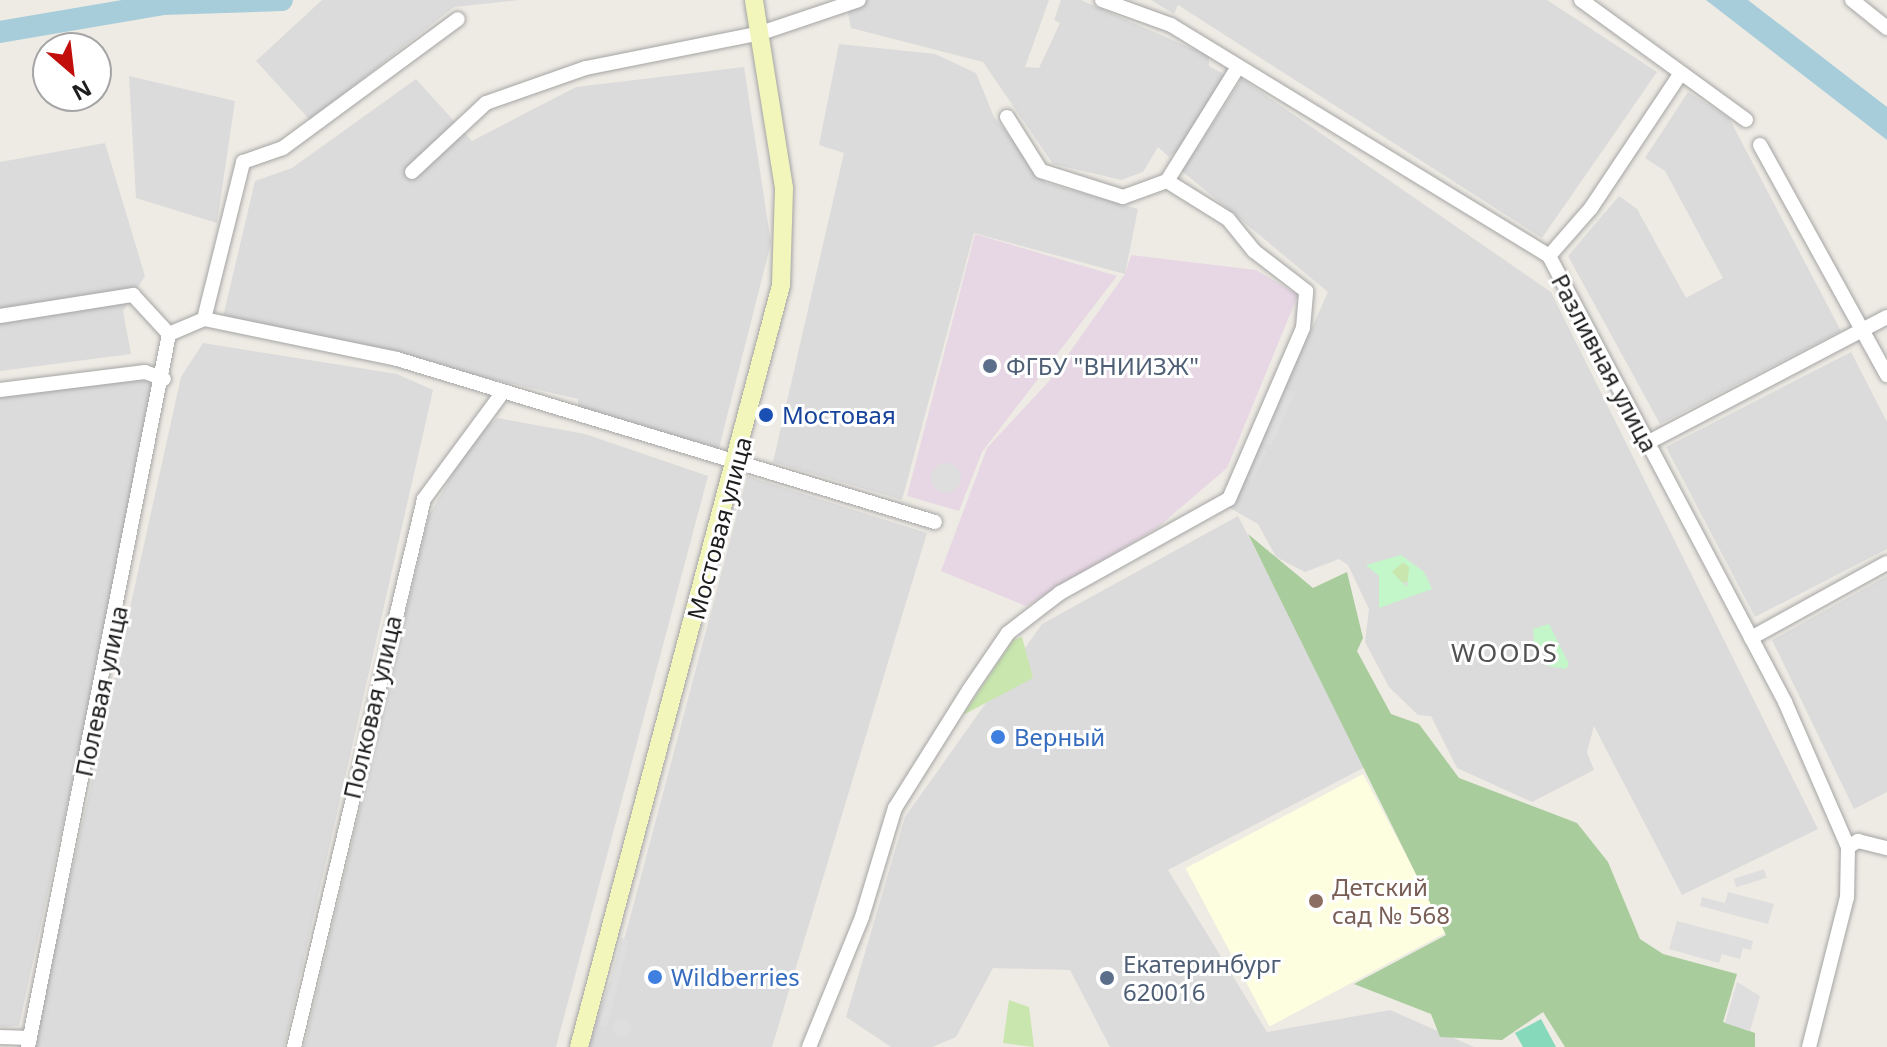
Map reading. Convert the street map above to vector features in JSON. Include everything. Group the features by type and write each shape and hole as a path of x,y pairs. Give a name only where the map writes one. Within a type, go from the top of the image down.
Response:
{"street":[{"name":"Мостовая улица","path":"579,1047 781,285 786,226 754,0"},
{"path":"412,172 486,103 586,68 761,33 859,0"},
{"name":"Разливная улица","path":"1102,0 1171,25 1549,256 1751,638 1848,847 1847,897 1809,1047"},
{"path":"1581,0 1746,120"},
{"path":"1852,0 1887,28"},
{"path":"204,319 243,162 283,148 458,19"},
{"path":"1007,117 1041,171 1123,197 1167,181 1238,67"},
{"path":"1549,256 1591,208 1681,73"},
{"path":"1760,145 1887,375"},
{"path":"809,1047 862,917 895,808 1008,633 1060,593 1229,499 1303,328 1306,291 1254,251 1228,219 1167,181"},
{"path":"0,316 133,295 169,334 204,319 397,359 935,522"},
{"path":"1647,443 1887,317"},
{"name":"Полевая улица","path":"29,1042 164,379 169,334"},
{"path":"0,390 145,372 164,379"},
{"name":"Полковая улица","path":"294,1047 424,499 503,392"},
{"path":"1751,638 1887,563"},
{"path":"1848,847 1858,841 1887,848"},
{"path":"0,1037 29,1042"}],"shaded area":[{"path":"322,0 519,0 454,7 310,120 256,61"},
{"path":"866,0 1049,0 1025,67 1039,68 1060,23 1054,20 1061,0 1081,0 1209,56 1209,66 1227,76 1180,149 1169,157 1158,147 1143,172 1121,180 1053,164 983,62 851,28 847,8"},
{"path":"1151,0 1547,0 1657,72 1542,238 1178,5 1174,14"},
{"path":"839,44 935,54 976,73 994,117 1046,183 1138,209 1125,274 974,233 902,500 773,462 844,153 819,145"},
{"path":"744,67 771,243 719,448 578,413 578,399 223,317 255,181 292,168 416,79 472,141 576,87"},
{"path":"129,76 235,101 217,223 136,198"},
{"path":"1242,79 1551,292 1818,829 1682,895 1594,726 1587,752 1594,770 1532,802 1457,768 1431,716 1418,715 1389,687 1365,642 1369,609 1348,565 1339,559 1305,572 1276,557 1258,524 1230,508 1328,292 1182,171"},
{"path":"1688,92 1729,118 1841,331 1660,424 1568,256 1619,196 1637,209 1686,298 1723,278 1665,171 1645,158"},
{"path":"105,143 145,276 123,311 131,354 0,371 0,162"},
{"path":"975,234 1117,276 982,452 959,511 907,496"},
{"path":"1131,255 1256,270 1298,295 1227,468 1157,528 1026,606 941,571 987,448 1050,380 1125,274"},
{"path":"203,343 397,374 433,390 284,1047 33,1047 181,377"},
{"path":"1851,352 1887,422 1887,549 1755,617 1666,447"},
{"path":"136,378 158,386 19,1026 0,1027 0,395"},
{"path":"1284,388 1295,393 1271,446 1260,441"},
{"path":"497,418 585,434 708,476 556,1047 304,1047 429,515 473,439"},
{"path":"1259,447 1267,451 1252,481 1244,477"},
{"path":"946,463 957,467 961,478 957,489 946,493 935,489 931,478 935,467"},
{"path":"747,476 927,533 772,1047 588,1047 626,933"},
{"path":"1238,516 1367,766 1168,870 1267,1032 1390,1010 1474,1047 1110,1047 1070,970 993,968 956,1037 932,1047 891,1047 846,1017 905,817 1042,624"},
{"path":"1887,576 1887,792 1854,809 1772,640"},
{"name":"Детский сад № 568","path":"1363,774 1447,932 1270,1026 1186,868"},
{"path":"1764,869 1767,878 1736,887 1734,879"},
{"path":"1728,892 1774,904 1768,924 1700,906 1702,897 1725,903"},
{"path":"1677,921 1753,941 1751,950 1743,948 1740,959 1722,954 1719,963 1669,949"},
{"path":"621,938 629,940 607,1027 599,1025"},
{"path":"1737,982 1760,996 1750,1031 1725,1023"},
{"path":"618,1019 626,1019 631,1028 629,1035 618,1037 613,1032 613,1024"}],"green space":[{"path":"1248,534 1313,588 1347,572 1363,638 1357,651 1391,714 1419,724 1459,778 1577,823 1608,862 1640,939 1663,954 1737,974 1723,1022 1755,1033 1755,1047 1565,1047 1543,1012 1502,1040 1440,1037 1431,1014 1354,984 1446,935"},
{"path":"1401,555 1424,572 1432,589 1379,608 1379,576 1366,565","holes":["1403,562 1409,567 1407,587 1392,572"]},
{"path":"1402,563 1409,566 1412,573 1409,580 1402,583 1395,580 1392,573 1395,566"},
{"path":"1549,624 1569,664 1566,669 1547,666 1546,649 1535,651 1533,629"},
{"path":"1022,637 1033,678 963,715 1013,640"},
{"path":"1009,1000 1029,1007 1034,1047 1003,1043"},
{"path":"1541,1019 1556,1047 1523,1047 1515,1033"}],"water":[{"path":"1706,0 1748,0 1887,107 1887,140"}],"waterway":[{"path":"0,32 163,4 282,0"}],"place":[{"name":"ФГБУ \"ВНИИЗЖ\"","path":"990,366"},
{"name":"Мостовая","path":"766,415"},
{"name":"Верный","path":"998,737"},
{"name":"Детский сад № 568","path":"1316,901"},
{"name":"Wildberries","path":"655,977"},
{"name":"Екатеринбург 620016","path":"1107,978"}],"district":[{"name":"WOODS","path":"1505,653"}]}
